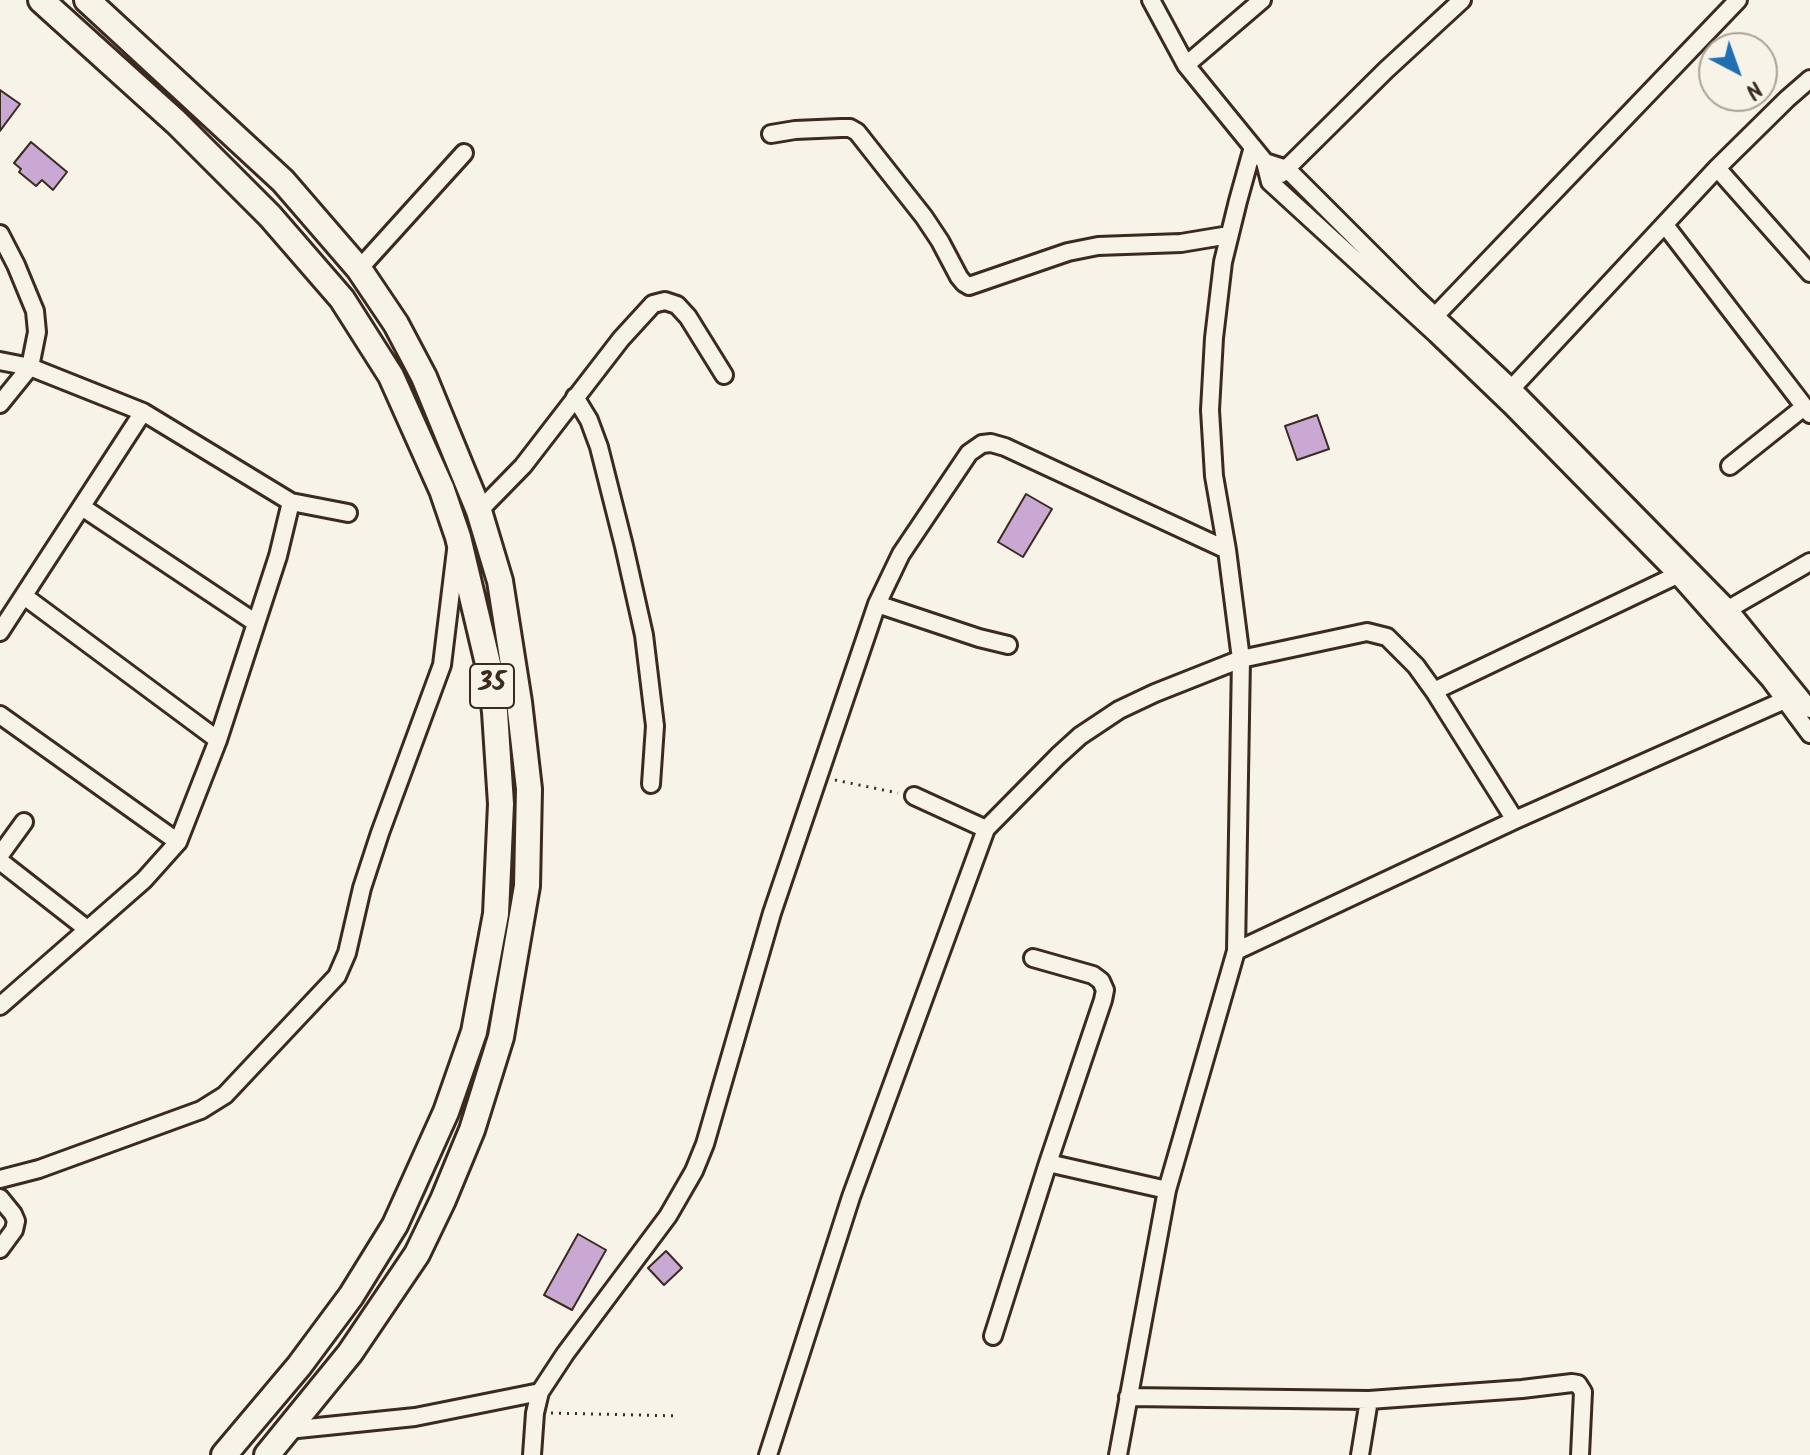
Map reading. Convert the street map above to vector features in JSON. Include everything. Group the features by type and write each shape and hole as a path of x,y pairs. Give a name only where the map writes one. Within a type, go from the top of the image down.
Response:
{"highway":[{"name":"35","path":"41,0 176,122 270,216 342,299 391,376 442,490 458,537 489,668 495,712 501,804 496,914 474,1032 446,1112 395,1225 351,1296 299,1366 224,1455"},
{"name":"35","path":"87,0 283,181 359,269 396,324 424,377 479,511 500,581 519,702 529,789 527,886 501,1037 472,1130 417,1254 350,1353 267,1455"}],"street":[{"path":"1151,0 1186,65 1265,162 1270,182 1425,323 1677,575 1722,613"},
{"path":"1186,65 1262,0"},
{"path":"1270,182 1462,0"},
{"path":"1435,316 1738,0"},
{"path":"1512,388 1717,168 1810,79"},
{"path":"771,134 841,128 857,132 924,217 959,277 969,286 1068,252 1098,246 1181,243 1229,235"},
{"path":"1118,1455 1167,1190 1236,951 1241,659 1214,476 1210,410 1223,262 1253,147"},
{"path":"359,269 464,153"},
{"path":"1265,162 1287,169 1512,388 1722,613 1792,697 1810,734"},
{"path":"1717,168 1810,273"},
{"path":"1665,225 1807,410 1730,466"},
{"path":"0,234 35,311 37,332 30,367 0,404"},
{"path":"479,511 523,466 575,397 653,304 665,301 677,305 688,317 724,375"},
{"path":"0,361 30,367 143,412 291,502 348,513"},
{"path":"575,397 589,420 599,447 644,635 655,726 651,784"},
{"path":"0,632 143,412"},
{"path":"532,1455 540,1392 668,1216 694,1171 705,1144 772,913 877,604 901,554 969,453 982,444 1005,447 1227,550"},
{"path":"0,1006 144,880 178,842 218,740 278,556 291,502"},
{"path":"82,507 256,623"},
{"path":"0,1179 39,1169 201,1110 225,1095 337,976 347,953 362,888 380,833 442,665 458,537"},
{"path":"1722,613 1810,562"},
{"path":"1434,691 1677,575"},
{"path":"24,596 218,740"},
{"path":"877,604 1008,645"},
{"path":"768,1455 851,1197 986,829 1080,736 1119,710 1241,659 1367,632 1387,637 1409,658 1434,691 1515,820"},
{"path":"1792,697 1810,709"},
{"path":"1236,951 1515,820 1792,697"},
{"path":"0,715 178,842"},
{"path":"914,796 986,829"},
{"path":"24,822 0,858 87,929"},
{"path":"993,1336 1105,990 1101,981 1093,975 1033,958"},
{"path":"1048,1163 1167,1190"},
{"path":"0,1198 16,1221 14,1230 0,1249"},
{"path":"1128,1397 1369,1400 1572,1383 1578,1384 1583,1392 1580,1455"},
{"path":"288,1430 415,1417 540,1392"},
{"path":"1360,1455 1369,1400"}],"path":[{"path":"819,777 914,796"},
{"path":"535,1413 679,1416"}],"building":[{"path":"0,90 20,104 0,131"},
{"path":"31,142 67,172 53,190 42,180 36,186 19,172 21,169 14,163"},
{"path":"1317,415 1329,449 1297,460 1285,426"},
{"path":"1026,494 1052,509 1023,557 998,542"},
{"path":"578,1234 606,1250 572,1310 544,1295"},
{"path":"666,1251 682,1268 664,1285 648,1268"}]}
